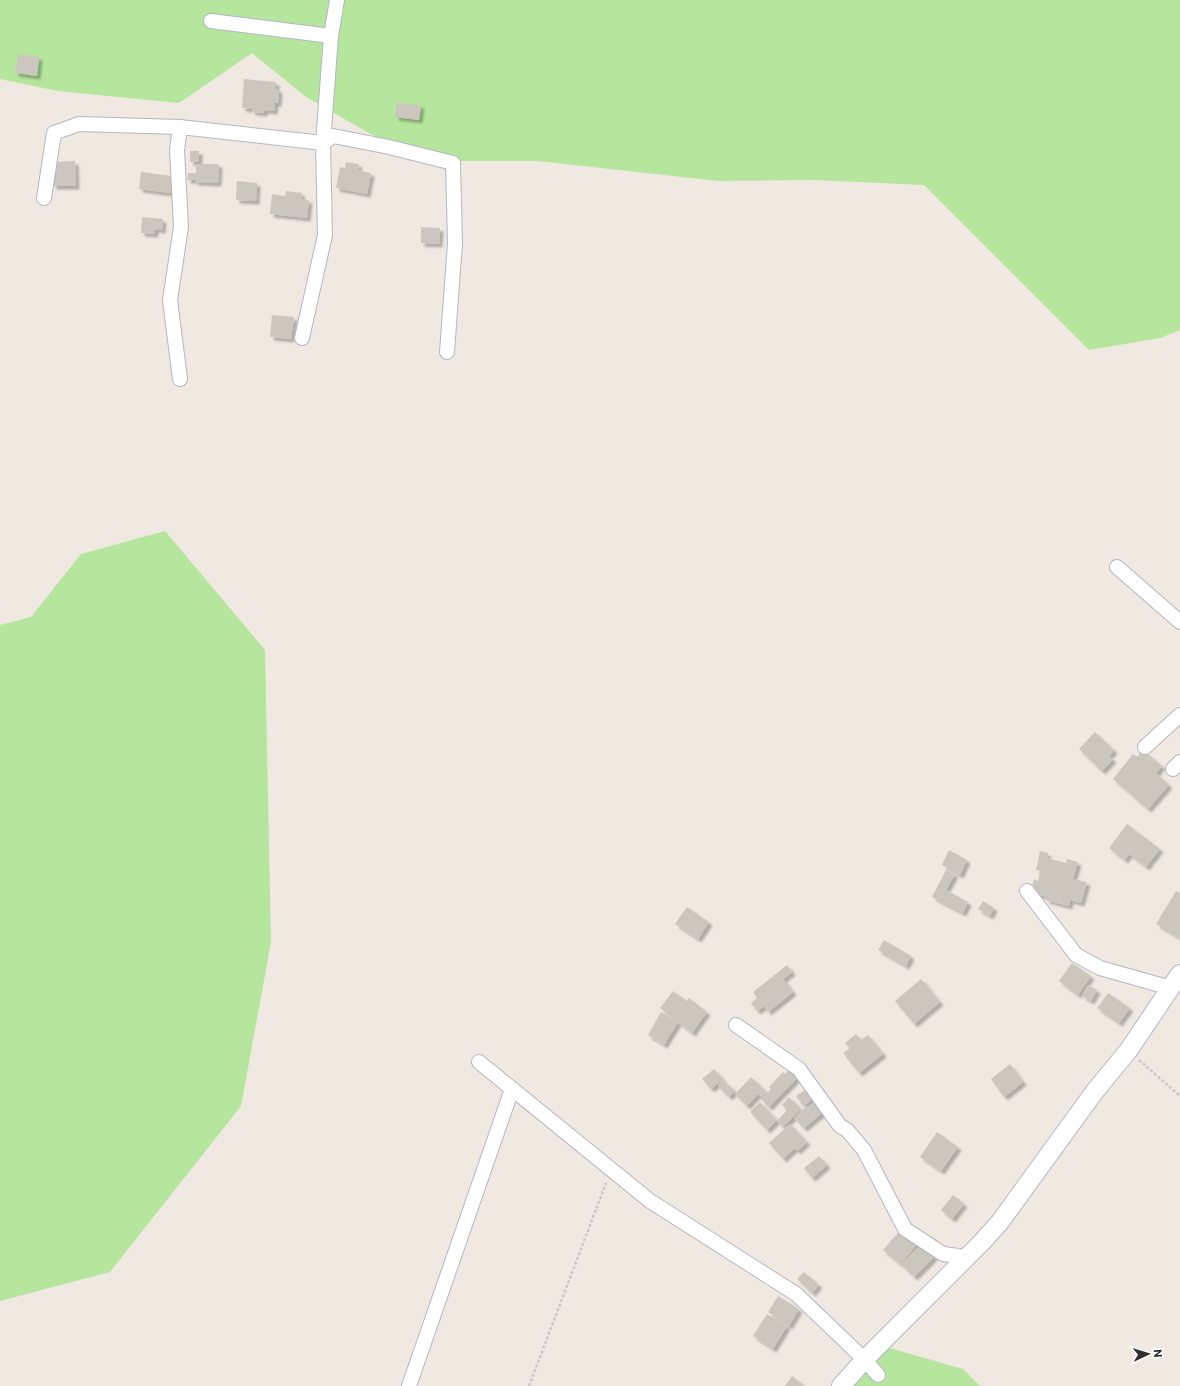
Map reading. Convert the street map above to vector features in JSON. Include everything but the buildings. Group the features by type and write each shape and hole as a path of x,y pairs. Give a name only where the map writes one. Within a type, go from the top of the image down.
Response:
{"street":[{"path":"302,338 325,235 323,144 331,36 337,0"},
{"path":"211,21 331,36"},
{"path":"44,198 54,133 79,124 180,127 323,144 333,136 388,147 453,163 454,244 447,352"},
{"path":"180,127 177,150 180,227 170,300 180,379"},
{"path":"1117,567 1180,622"},
{"path":"1145,747 1180,715"},
{"path":"841,1386 864,1359 1000,1222 1094,1091 1128,1050 1175,981 1100,968 1076,955 1027,891"},
{"path":"736,1025 799,1069 840,1126 847,1130 864,1150 906,1229 943,1254 966,1257"},
{"path":"479,1062 650,1201 796,1294 878,1374"},
{"path":"409,1386 512,1089"}],"path":[{"path":"1128,1050 1180,1096"},
{"path":"529,1386 612,1170"}],"green space":[{"path":"0,0 1180,0 1180,330 1160,338 1089,350 924,185 815,180 718,181 538,161 418,161 306,97 252,53 179,103 58,91 0,79"},
{"path":"165,531 265,650 271,942 241,1106 110,1272 0,1301 0,625 31,617 81,554"},
{"path":"876,1344 963,1369 980,1386 839,1386"}]}
